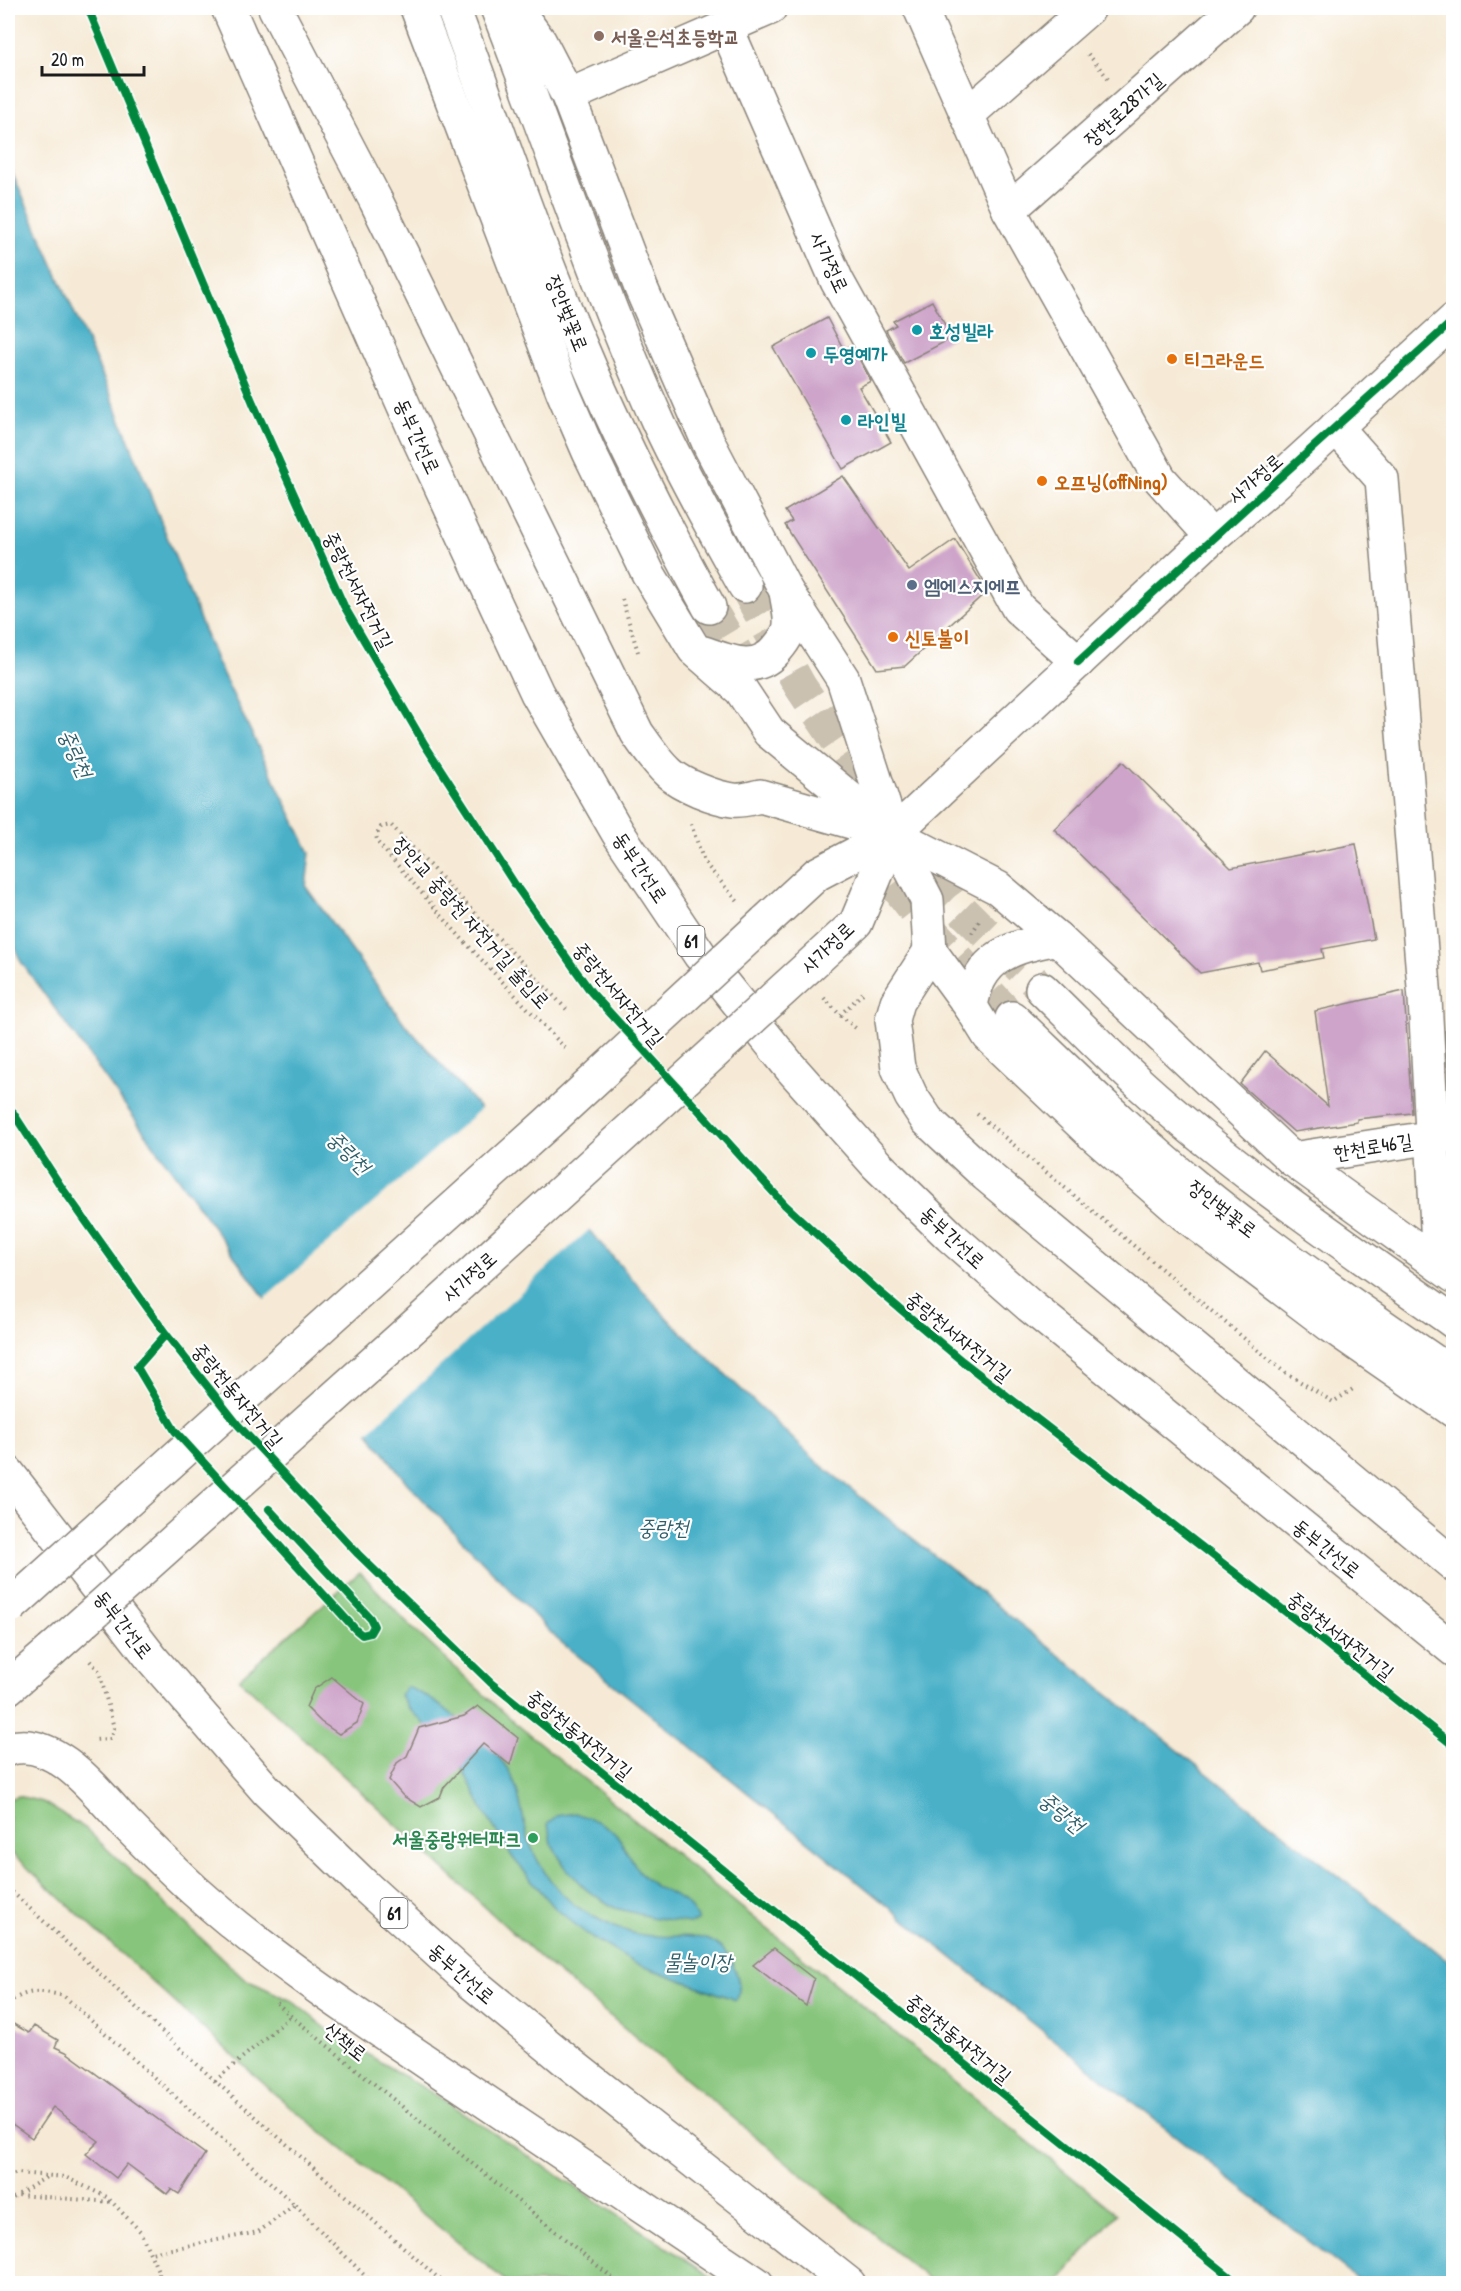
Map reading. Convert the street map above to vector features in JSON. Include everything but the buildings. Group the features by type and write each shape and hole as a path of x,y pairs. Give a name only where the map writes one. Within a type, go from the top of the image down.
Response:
{"main road":[{"name":"동부간선로","path":"228,8 416,433 537,693 618,833 700,955 790,1067 877,1165 950,1236 1030,1306 1454,1650"},
{"path":"275,8 381,212 637,733 652,756 670,774 711,794 731,800 745,800 760,796 893,834 998,888 1057,938 1292,1158 1446,1271"},
{"path":"417,8 563,392 648,573 694,649 741,690 769,732 893,834"},
{"name":"장안벚꽃로","path":"453,8 582,349 650,497 709,607"},
{"name":"장안벚꽃로","path":"496,8 614,316 660,426 701,508 746,586"},
{"path":"515,8 540,42 568,96 641,288 710,446 786,591 843,679 893,834 927,900 930,951 989,1036 1089,1131 1185,1215 1330,1325 1454,1411"},
{"path":"568,96 770,8"},
{"path":"920,8 1009,210 1160,479 1212,537"},
{"name":"장한로28가길","path":"1009,210 1237,8"},
{"path":"967,115 1077,18"},
{"name":"사가정로","path":"726,27 837,281 1018,608 1078,662"},
{"name":"사가정로","path":"9,1608 540,1130 817,874 893,834 1212,537 1273,485 1454,320"},
{"path":"1336,427 1382,479 1439,998 1446,1271"},
{"path":"694,649 729,661 754,665 771,656 783,642 790,625 786,591"},
{"name":"사가정로","path":"8,1688 421,1320 856,923 893,834"},
{"path":"971,1007 975,983 996,958 1013,949 1057,938"},
{"path":"930,951 897,1002 892,1020 898,1068 911,1096 927,1120 979,1169 1454,1565"},
{"path":"1042,989 1141,1085 1190,1127 1326,1233 1454,1322"},
{"name":"장안벚꽃로","path":"1012,1018 1118,1119 1196,1187 1360,1312 1454,1375"},
{"name":"한천로46길","path":"1292,1158 1443,1136"},
{"name":"동부간선로","path":"8,1473 153,1660 267,1791 366,1887 471,1982 568,2062 849,2283"},
{"path":"8,1749 17,1746 39,1750 62,1761 85,1777 127,1824 194,1890 273,1955 361,2019 757,2283"}],"path":[{"path":"1077,18 1129,103"},
{"path":"620,591 639,658"},
{"path":"568,1012 576,1005"},
{"path":"977,1114 1283,1371 1333,1402 1356,1387"},
{"path":"8,1888 215,2081 445,2283"},
{"path":"8,2003 20,1995 43,1990 64,1996 295,2205 373,2283"},
{"path":"215,2081 291,2016"},
{"path":"8,2176 18,2173 65,2177 107,2197 140,2231 159,2273 160,2283"},
{"path":"8,2201 48,2175"},
{"path":"18,2195 112,2202"},
{"path":"151,2253 258,2232 295,2205"}],"green space":[{"name":"서울중랑워터파크","path":"360,1572 405,1621 508,1717 1117,2214 1057,2283 933,2283 541,1959 239,1679"},
{"path":"18,1796 43,1802 85,1828 243,1978 292,2001 332,2033 442,2099 721,2283 508,2283 275,2094 8,1850 8,1799"}],"water":[{"name":"중랑천","path":"8,163 110,393 216,660 310,853 306,887 404,1023 668,1319 817,1462 1243,1802 1453,1964 1453,2283 1362,2283 1065,2049 557,1639 407,1483 264,1297 21,962 8,931"},
{"name":"물놀이장","path":"407,1687 435,1702 466,1725 505,1765 515,1785 527,1836 534,1853 550,1879 571,1902 625,1931 642,1935 696,1937 719,1946 728,1955 738,1978 739,1989 736,2000 634,1963 588,1935 555,1908 513,1858 486,1815 463,1770 440,1739 407,1707 400,1695"},
{"name":"물놀이장","path":"575,1813 611,1829 641,1874 652,1884 682,1900 694,1912 698,1921 689,1923 615,1908 588,1891 566,1868 551,1844 548,1824 556,1816"}],"pier":[{"path":"483,1107 591,1228 366,1434 263,1300"}],"tunnel":[{"path":"745,586 800,686 873,794 951,899 1042,989"},
{"path":"709,607 754,682"},
{"path":"864,845 928,927 1012,1018"}],"cycle path":[{"name":"중랑천서자전거길","path":"88,8 253,403 344,606 425,745 514,883 591,992 785,1205 874,1287 962,1361 1300,1623 1454,1746"},
{"path":"1078,662 1454,320"},
{"name":"중랑천동자전거길","path":"8,1105 60,1185 166,1334 238,1425 358,1554 491,1683 1239,2284"},
{"path":"166,1334 137,1367 175,1431 356,1630 362,1635 370,1633 374,1626 370,1618 269,1509"}],"place":[{"name":"서울은석초등학교","path":"599,36"},
{"name":"호성빌라","path":"917,330"},
{"name":"두영예가","path":"811,353"},
{"name":"티그라운드","path":"1172,359"},
{"name":"라인빌","path":"846,420"},
{"name":"오프닝(offNing)","path":"1042,481"},
{"name":"엠에스지에프","path":"912,585"},
{"name":"신토불이","path":"893,637"},
{"name":"서울중랑워터파크","path":"533,1838"}]}
